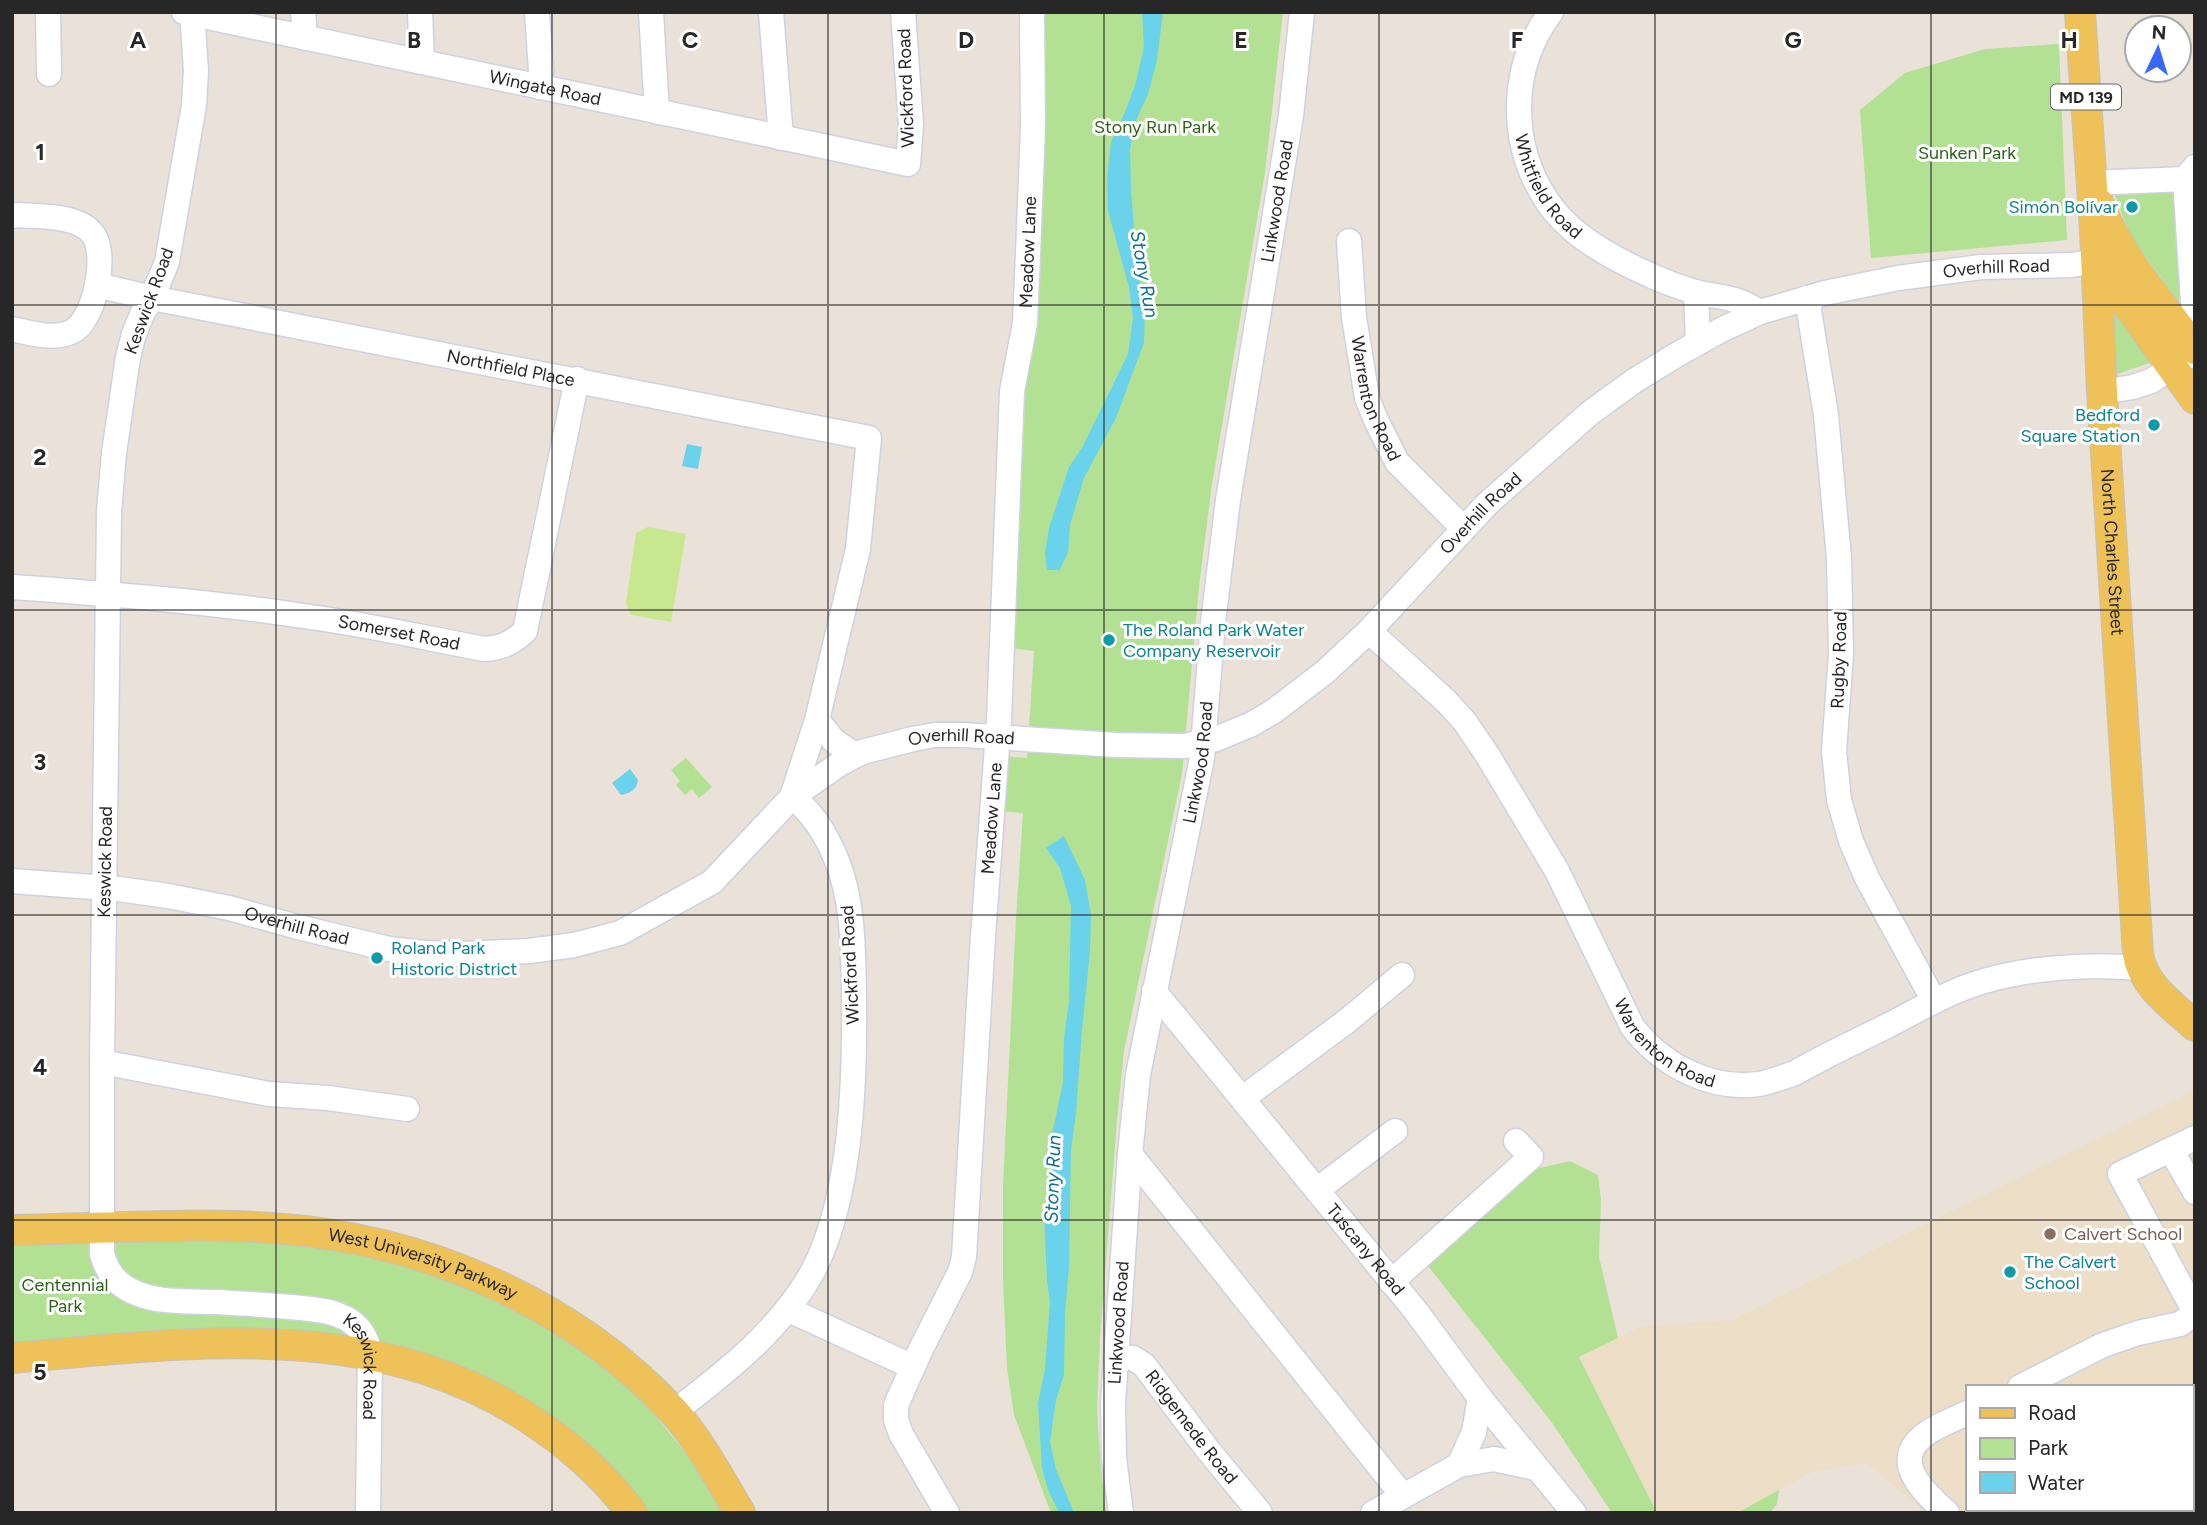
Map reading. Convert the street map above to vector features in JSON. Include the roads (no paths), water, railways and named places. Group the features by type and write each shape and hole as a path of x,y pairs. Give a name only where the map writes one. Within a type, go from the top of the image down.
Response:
{"main road":[{"name":"North Charles Street","path":"2080,12 2091,183 2111,258 2102,392 2140,968"},
{"path":"2111,258 2187,356 2195,399"},
{"path":"2140,968 2162,997 2195,1026"},
{"name":"West University Parkway","path":"12,1230 102,1227 274,1228 402,1250 490,1282 564,1321 634,1373 685,1425 740,1513"},
{"path":"12,1358 252,1343 370,1354 436,1372 466,1383 501,1401 560,1440 588,1465 632,1513"}],"street":[{"path":"48,12 49,74"},
{"path":"303,12 305,38"},
{"path":"419,12 422,62"},
{"path":"537,12 541,71 539,87"},
{"path":"651,12 657,112"},
{"path":"771,12 781,138"},
{"name":"Wickford Road","path":"904,12 911,124 908,164"},
{"name":"Meadow Lane","path":"947,1513 901,1434 896,1420 896,1405 960,1272 964,1257 998,737 1012,391 1024,323 1028,254 1033,127 1032,12"},
{"name":"Linkwood Road","path":"1121,1513 1113,1432 1130,1154 1138,1074 1199,779 1213,622 1228,500 1289,129 1302,12"},
{"name":"Whitfield Road","path":"1551,12 1531,48 1523,71 1518,125 1525,154 1548,203 1564,221 1592,244 1650,276 1696,292 1740,301 1760,312"},
{"name":"Wingate Road","path":"190,13 908,164"},
{"name":"Keswick Road","path":"190,13 196,71 194,105 167,262 134,334 120,408 109,512 102,1254 106,1269 127,1289 144,1296 165,1300 315,1309 338,1315 357,1326 364,1336 370,1354 368,1513"},
{"path":"2091,183 2191,177 2195,332"},
{"path":"12,216 69,221 84,227 93,233 99,253 97,285 91,307 80,326 72,332 60,335 37,335 12,329"},
{"name":"Warrenton Road","path":"1349,241 1354,317 1367,398 1397,462 1463,528"},
{"name":"Overhill Road","path":"12,881 105,888 229,908 389,949 449,954 529,951 574,945 620,933 712,882 792,797 854,754 935,735 1178,747 1204,743 1252,724 1325,672 1369,631 1463,528 1590,413 1634,381 1698,342 1760,312 1863,284 1941,271 1981,267 2072,265 2111,258"},
{"name":"Northfield Place","path":"97,285 869,438 858,549 817,720"},
{"path":"1696,292 1698,342"},
{"name":"Rugby Road","path":"1807,298 1826,415 1839,558 1841,654 1834,751 1839,800 1851,841 1867,878 1934,1001"},
{"path":"2102,392 2133,387 2151,380 2187,356"},
{"name":"Somerset Road","path":"12,587 107,594 312,617 484,649 499,648 525,631 577,380"},
{"name":"Warrenton Road","path":"1369,631 1446,701 1489,756 1557,871 1627,1017 1641,1038 1676,1066 1711,1080 1740,1085 1759,1084 1795,1073 1934,1001 1983,981 2008,975 2094,966 2140,968"},
{"path":"817,720 834,741 854,754"},
{"path":"792,797 817,720"},
{"name":"Wickford Road","path":"674,1412 736,1362 763,1337 787,1309 813,1270 826,1242 834,1214 852,1108 853,960 845,890 838,862 824,832 807,808 792,797"},
{"path":"1242,1098 1347,1021 1402,975"},
{"name":"Tuscany Road","path":"1154,991 1415,1310 1480,1398 1574,1513"},
{"path":"102,1062 269,1094 328,1098 407,1109"},
{"path":"1317,1190 1395,1131"},
{"path":"2024,1385 2103,1345 2138,1333 2191,1321 2120,1174 2195,1138"},
{"path":"1391,1282 1531,1157 1516,1141"},
{"path":"2171,1150 2195,1192"},
{"path":"1130,1154 1403,1496"},
{"path":"787,1309 913,1367"},
{"name":"Ridgemede Road","path":"1116,1357 1133,1358 1144,1365 1259,1513"},
{"path":"1460,1465 1474,1432 1480,1398"},
{"path":"1947,1513 1920,1489 1910,1469 1912,1449 1923,1436 1966,1414"},
{"path":"1373,1513 1460,1465 1494,1459 1535,1468"}],"water":[{"path":"1142,12 1163,12 1157,60 1148,94 1134,125 1130,150 1137,264 1145,310 1144,343 1116,418 1084,478 1070,525 1068,553 1058,573 1058,570 1047,570 1045,553 1049,528 1069,467 1083,446 1128,354 1133,318 1129,287 1108,211 1107,178 1111,142 1136,82 1144,47"},
{"path":"687,444 702,447 698,469 682,466"},
{"path":"630,769 638,780 636,786 621,795 612,783"},
{"name":"Stony Run","path":"1064,836 1085,880 1091,915 1090,952 1071,1149 1064,1375 1056,1400 1050,1442 1056,1469 1074,1513 1059,1513 1048,1490 1042,1468 1038,1403 1045,1369 1050,1302 1044,1216 1052,1135 1063,1082 1064,1039 1069,1001 1071,906 1060,868 1046,848"}],"place":[{"name":"Simón Bolívar","path":"2132,207"},
{"name":"Bedford Square Station","path":"2154,425"},
{"name":"The Roland Park Water Company Reservoir","path":"1109,640"},
{"name":"Roland Park Historic District","path":"377,958"},
{"name":"Calvert School","path":"2050,1234"},
{"name":"The Calvert School","path":"2010,1272"}],"park label":[{"name":"Stony Run Park","path":"1155,127"},
{"name":"Sunken Park","path":"1967,153"},
{"name":"Centennial Park","path":"65,1295"}]}
